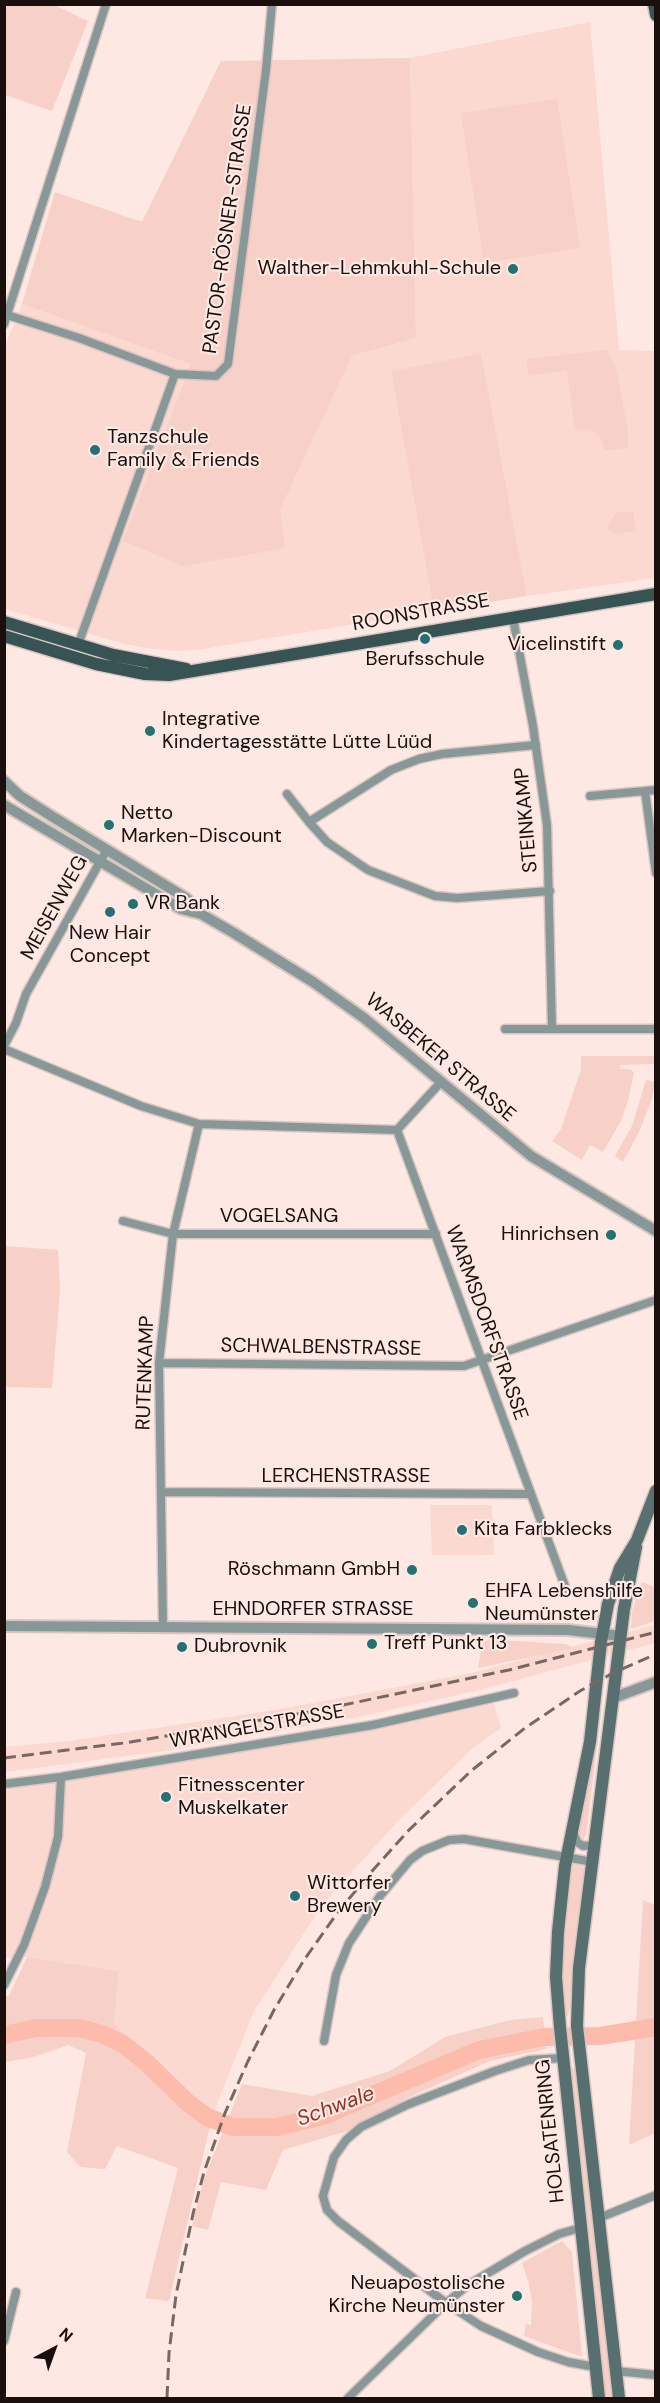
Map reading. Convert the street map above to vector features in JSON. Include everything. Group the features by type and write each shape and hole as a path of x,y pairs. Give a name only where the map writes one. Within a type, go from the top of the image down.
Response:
{"main road":[{"path":"654,4 656,15"},
{"name":"ROONSTRASSE","path":"4,636 96,664 145,674 169,675 656,594"},
{"name":"ROONSTRASSE","path":"4,622 112,655 193,670"},
{"path":"637,1540 656,1491"},
{"name":"HOLSATENRING","path":"599,2398 556,1977 561,1889 590,1742 602,1634 620,1568 637,1540"},
{"name":"HOLSATENRING","path":"619,2398 577,2026 579,1968 621,1636 637,1540"}],"street":[{"path":"4,324 106,4"},
{"name":"PASTOR-RÖSNER-STRASSE","path":"6,314 79,338 175,374 216,376 228,364 266,70 272,4"},
{"path":"78,645 175,374"},
{"name":"STEINKAMP","path":"513,618 536,745 547,825 552,1029"},
{"name":"STEINKAMP","path":"309,822 391,770 419,759 442,754 536,745"},
{"name":"WASBEKER STRASSE","path":"4,781 20,795 106,851 186,898 201,914 277,959 352,1009 531,1156 656,1231"},
{"path":"590,796 656,790"},
{"path":"645,791 656,873"},
{"name":"STEINKAMP","path":"287,794 327,842 368,870 435,896 457,898 550,891"},
{"name":"WASBEKER STRASSE","path":"4,805 181,909 201,914"},
{"name":"MEISENWEG","path":"4,1047 16,1023 26,994 106,851"},
{"path":"505,1029 656,1029"},
{"path":"4,1047 141,1106 199,1124 397,1130 441,1082"},
{"name":"RUTENKAMP","path":"163,1628 159,1363 173,1234 199,1124"},
{"name":"WARMSDORFSTRASSE","path":"397,1130 566,1589"},
{"name":"VOGELSANG","path":"123,1221 173,1234 436,1234"},
{"name":"SCHWALBENSTRASSE","path":"159,1363 464,1366 656,1300"},
{"name":"LERCHENSTRASSE","path":"161,1492 530,1494"},
{"name":"EHNDORFER STRASSE","path":"4,1626 568,1630 621,1636"},
{"path":"613,1698 656,1682"},
{"name":"WRANGELSTRASSE","path":"4,1784 61,1777 372,1725 514,1693"},
{"path":"4,1985 24,1945 45,1887 58,1837 61,1777"},
{"path":"572,1832 577,1842 583,1846 595,1845"},
{"path":"324,2041 336,1975 349,1943 380,1896 416,1855 435,1844 464,1839 593,1862"},
{"path":"562,2053 528,2060 495,2072 409,2104 361,2127 346,2140 334,2157 323,2196 327,2210 338,2221 446,2303 481,2326 568,2362 596,2367"},
{"path":"599,2218 656,2195"},
{"path":"348,2398 446,2303 468,2285 525,2251 559,2234 580,2228"},
{"path":"4,2341 16,2292"},
{"path":"616,2371 656,2375"}],"shaded area":[{"path":"5,4 54,5 88,21 52,111 5,95"},
{"path":"590,22 619,350 655,351 655,578 527,596 481,353 391,371 434,611 197,650 178,651 124,644 5,609 4,349 22,304 190,364 180,393 280,510 352,356 416,338 410,58"},
{"path":"410,58 416,338 352,356 280,510 285,548 183,566 123,541 190,364 22,304 55,192 142,222 221,61"},
{"path":"557,99 580,248 484,263 461,113"},
{"path":"608,350 617,373 628,431 628,448 605,450 600,436 595,432 589,429 575,430 567,370 528,376 527,359"},
{"path":"481,353 527,596 434,611 391,371"},
{"path":"617,512 633,512 636,531 614,534 609,531 607,525"},
{"path":"581,1056 656,1056 655,1064 620,1065 620,1069 630,1069 634,1073 621,1121 603,1152 590,1145 582,1160 552,1141 561,1129 581,1070"},
{"path":"646,1080 655,1082 652,1099 640,1130 623,1162 615,1156 632,1126"},
{"path":"5,1246 58,1250 60,1289 52,1388 5,1387"},
{"name":"Kita Farbklecks","path":"430,1505 492,1505 494,1555 432,1555"},
{"path":"642,1582 655,1587 655,1621 631,1629 632,1611"},
{"path":"655,1625 655,1643 475,1691 358,1717 165,1751 5,1772 5,1747 69,1741 275,1710 472,1673"},
{"path":"483,1641 566,1644 574,1648 478,1668"},
{"path":"492,1698 501,1728 472,1749 400,1819 322,1905 254,2011 212,2117 114,2024 119,1971 27,1957 5,1958 4,1784 286,1739"},
{"path":"598,1714 601,1714 586,1835 583,1840 578,1831 593,1756"},
{"path":"570,1865 583,1866 585,1870 567,2016 564,2015 561,1962"},
{"path":"643,1900 655,1905 655,2133 629,2145"},
{"path":"27,1957 119,1971 114,2024 212,2117 169,2301 145,2298 178,2168 117,2146 105,2169 80,2167 67,2152 86,2053 68,2045 34,2057 5,2062 5,1996 9,1996"},
{"path":"543,2017 546,2049 490,2061 407,2098 361,2127 283,2150 266,2190 221,2182 208,2230 192,2226 204,2179 242,2084 312,2096 390,2071 445,2037 510,2020"},
{"path":"576,2069 615,2398 604,2398 570,2070"},
{"path":"562,2241 572,2252 582,2357 524,2336 526,2324 531,2325 532,2302 522,2263"}],"waterway":[{"name":"Schwale","path":"4,2035 36,2028 79,2028 102,2034 123,2044 147,2063 188,2103 207,2117 233,2127 276,2127 323,2116 479,2050 544,2037 600,2036 656,2027"}],"railway":[{"path":"4,1758 124,1743 315,1711 509,1670 656,1632"},
{"path":"167,2398 169,2353 176,2295 204,2172 225,2113 248,2061 274,2010 304,1960 338,1912 373,1870 409,1830 471,1771 525,1728 580,1691 656,1654"}],"place":[{"name":"Walther-Lehmkuhl-Schule","path":"513,269"},
{"name":"Tanzschule Family & Friends","path":"95,450"},
{"name":"Berufsschule","path":"425,639"},
{"name":"Vicelinstift","path":"618,645"},
{"name":"Integrative Kindertagesstätte Lütte Lüüd","path":"150,731"},
{"name":"Netto Marken-Discount","path":"109,825"},
{"name":"VR Bank","path":"133,904"},
{"name":"New Hair Concept","path":"110,912"},
{"name":"Hinrichsen","path":"611,1235"},
{"name":"Kita Farbklecks","path":"462,1530"},
{"name":"Röschmann GmbH","path":"412,1570"},
{"name":"EHFA Lebenshilfe Neumünster","path":"473,1603"},
{"name":"Treff Punkt 13","path":"372,1644"},
{"name":"Dubrovnik","path":"182,1647"},
{"name":"Fitnesscenter Muskelkater","path":"166,1797"},
{"name":"Wittorfer Brewery","path":"295,1896"},
{"name":"Neuapostolische Kirche Neumünster","path":"517,2296"}]}
